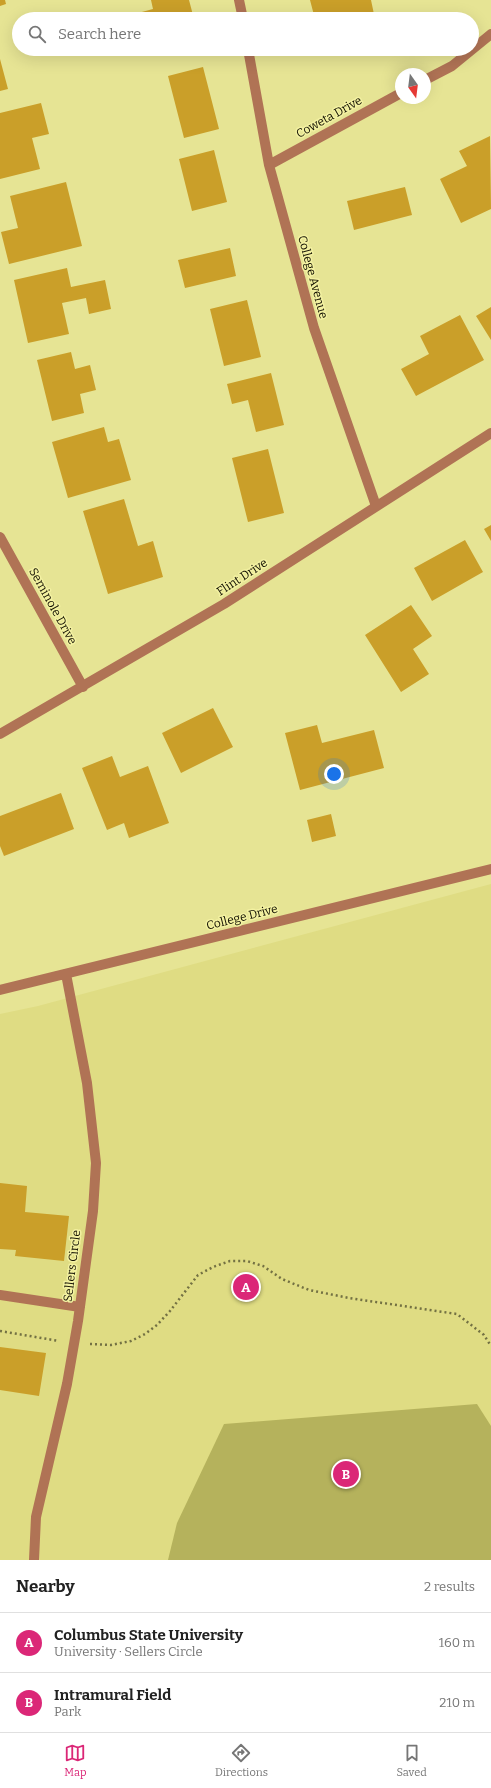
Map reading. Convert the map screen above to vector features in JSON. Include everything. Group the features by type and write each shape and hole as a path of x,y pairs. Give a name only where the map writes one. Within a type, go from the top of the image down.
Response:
{"street":[{"path":"239,0 242,12"},
{"path":"479,44 491,34"},
{"name":"College Avenue","path":"249,56 269,165 314,328 376,506"},
{"path":"431,77 452,66 464,56"},
{"name":"Coweta Drive","path":"269,165 395,96"},
{"name":"Flint Drive","path":"0,734 224,604 491,433"},
{"name":"Seminole Drive","path":"0,537 83,687"},
{"name":"College Drive","path":"0,990 491,869"},
{"name":"Sellers Circle","path":"34,1560 36,1517 67,1384 80,1307 93,1211 96,1163 87,1083 66,974"},
{"path":"0,1294 80,1307"}],"path":[{"path":"0,1331 74,1343 111,1345 132,1341 157,1325 198,1275 213,1267 230,1261 241,1261 263,1266 282,1279 309,1290 349,1298 457,1314 484,1335 491,1346"}],"shaded area":[{"path":"491,884 491,1560 0,1560 0,1014 38,1006"},
{"path":"477,1404 491,1426 491,1560 168,1560 177,1523 224,1424"}],"building":[{"path":"0,0 5,0 6,4 0,6"},
{"path":"151,0 189,0 192,12 142,12 153,9"},
{"path":"310,0 371,0 374,12 313,12"},
{"path":"0,59 8,89 0,91"},
{"path":"203,67 219,129 184,138 168,76"},
{"path":"41,103 49,134 32,138 40,169 0,179 0,113"},
{"path":"490,136 491,209 461,223 440,179 467,166 459,151"},
{"path":"214,150 227,202 192,211 179,159"},
{"path":"66,182 82,246 9,264 1,232 18,228 10,196"},
{"path":"405,187 412,215 354,230 347,201"},
{"path":"230,248 236,276 185,288 178,260"},
{"path":"67,268 71,287 105,280 111,309 89,314 86,298 62,303 69,334 28,343 14,280"},
{"path":"247,300 261,357 224,366 210,309"},
{"path":"491,307 491,340 476,316"},
{"path":"460,315 484,360 416,396 401,369 429,354 420,336"},
{"path":"71,352 75,369 90,365 96,390 80,394 84,413 52,421 37,360"},
{"path":"271,373 284,425 256,432 248,400 232,404 227,384"},
{"path":"104,427 108,442 119,439 131,480 68,498 52,442"},
{"path":"268,449 284,513 248,522 232,458"},
{"path":"124,499 138,546 153,541 163,577 108,594 83,511"},
{"path":"491,525 491,541 484,529"},
{"path":"465,540 483,572 432,601 414,568"},
{"path":"411,605 432,636 413,649 429,674 401,692 365,635"},
{"path":"213,708 233,747 181,773 162,733"},
{"path":"317,725 322,743 374,730 384,768 300,790 285,733"},
{"path":"112,756 120,777 148,766 169,823 129,838 124,823 107,830 82,768"},
{"path":"61,793 74,829 4,856 0,846 0,816"},
{"path":"331,814 336,836 312,842 307,820"},
{"path":"0,1183 27,1186 25,1212 69,1216 64,1261 15,1256 16,1250 0,1249"},
{"path":"0,1347 46,1353 39,1396 0,1390"}],"place":[{"name":"Columbus State University","path":"246,1287"},
{"name":"Intramural Field","path":"346,1474"}]}
